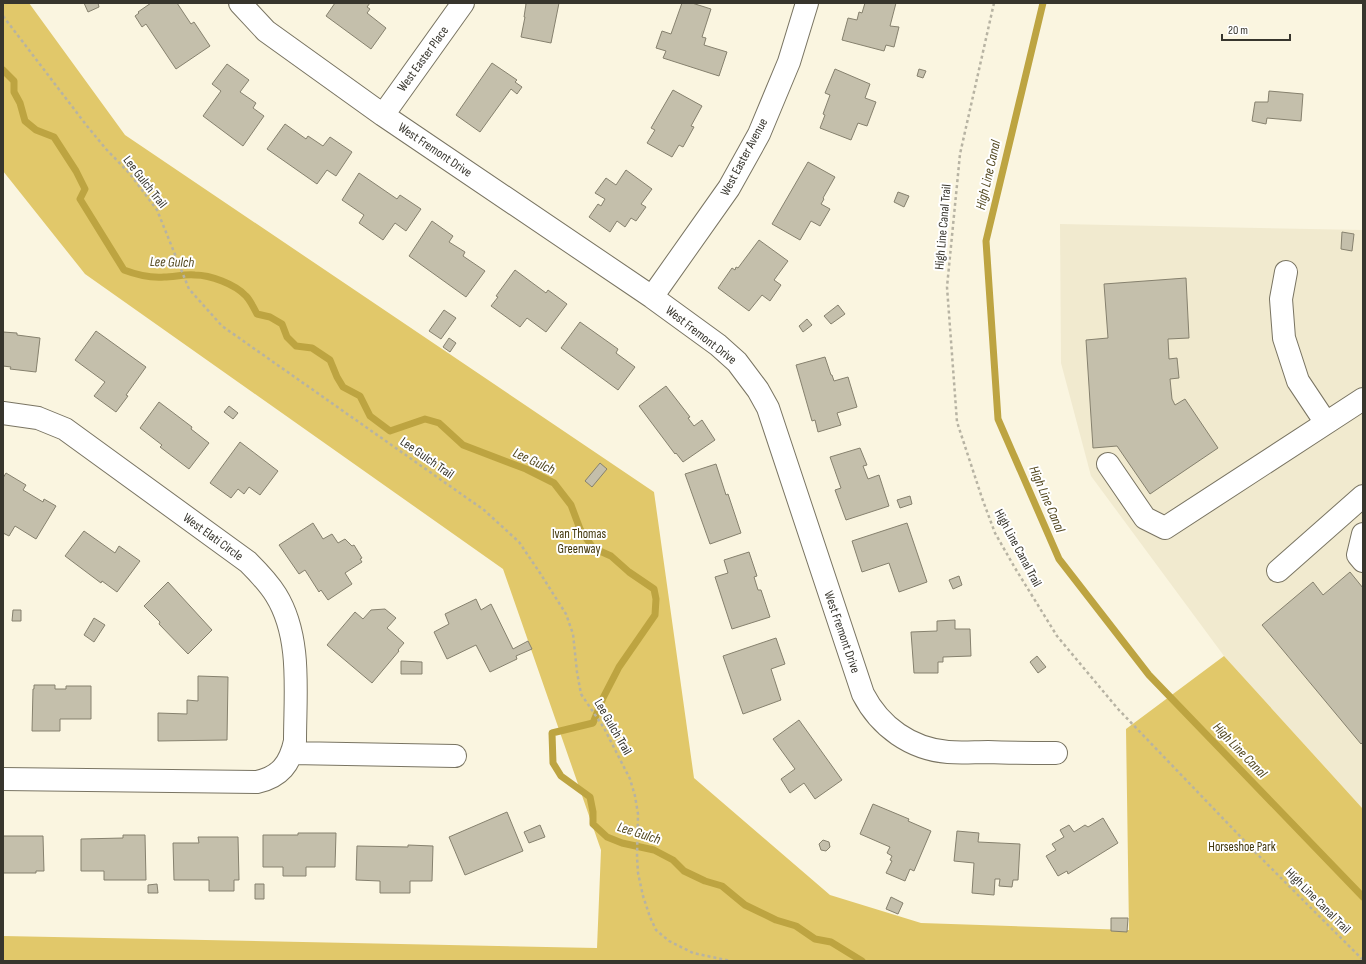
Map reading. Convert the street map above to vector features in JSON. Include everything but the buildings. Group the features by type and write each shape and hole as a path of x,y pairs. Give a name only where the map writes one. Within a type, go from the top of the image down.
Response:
{"street":[{"name":"West Fremont Drive","path":"240,3 266,31 383,115 652,297 718,345 737,362 758,390 770,415 863,694 870,707 883,724 900,736 926,748 948,752 1056,753"},
{"name":"West Easter Place","path":"383,115 463,3"},
{"name":"West Easter Avenue","path":"652,297 729,188 759,134 789,62 807,3"},
{"path":"1286,272 1281,300 1284,338 1298,381 1326,423"},
{"path":"1108,464 1145,518 1165,528 1363,399"},
{"name":"West Elati Circle","path":"3,413 38,418 66,429 248,562 276,595 285,613 290,628 295,653 295,741 292,752 284,768 268,779 257,782 3,779"},
{"path":"1278,571 1359,506"},
{"path":"1363,534 1358,555 1363,561"},
{"path":"292,752 455,756"}],"path":[{"name":"High Line Canal Trail","path":"994,3 960,154 947,287 957,422 995,533 1026,586 1062,642 1118,709 1259,856 1363,960"},
{"name":"Lee Gulch Trail","path":"3,16 87,126 145,193 157,210 178,257 190,289 222,326 484,510 519,542 566,614 573,634 581,694 604,728 634,790 638,814 638,873 643,896 656,930 669,941 693,953 731,961"}],"shaded area":[{"path":"1060,224 1363,230 1363,809 1224,656 1091,476 1061,363"}],"green space":[{"path":"3,3 29,3 125,135 654,492 694,778 830,895 921,923 1129,930 1126,729 1224,656 1363,809 1363,961 3,961 3,936 597,948 601,850 503,569 85,274 3,171"}],"waterway":[{"name":"High Line Canal","path":"1043,3 986,241 998,419 1059,559 1149,675 1363,897"},
{"name":"Lee Gulch","path":"3,70 14,81 14,92 20,103 25,121 36,130 54,137 76,171 85,189 80,199 124,270 149,277 201,275 215,278 229,284 246,296 257,314 270,317 282,324 287,337 296,346 312,348 330,360 343,387 360,396 370,416 390,431 425,419 439,423 463,445 526,469 554,483 571,505 580,529 593,548 611,556 629,572 654,589 656,599 655,615 619,667 603,698 593,723 552,733 553,763 561,776 590,797 593,812 593,824 607,837 622,843 654,850 673,860 684,871 705,881 722,886 745,905 776,920 796,926 815,939 831,942 862,961"}],"park label":[{"name":"Ivan Thomas Greenway","path":"579,542"},
{"name":"Horseshoe Park","path":"1242,847"}]}
